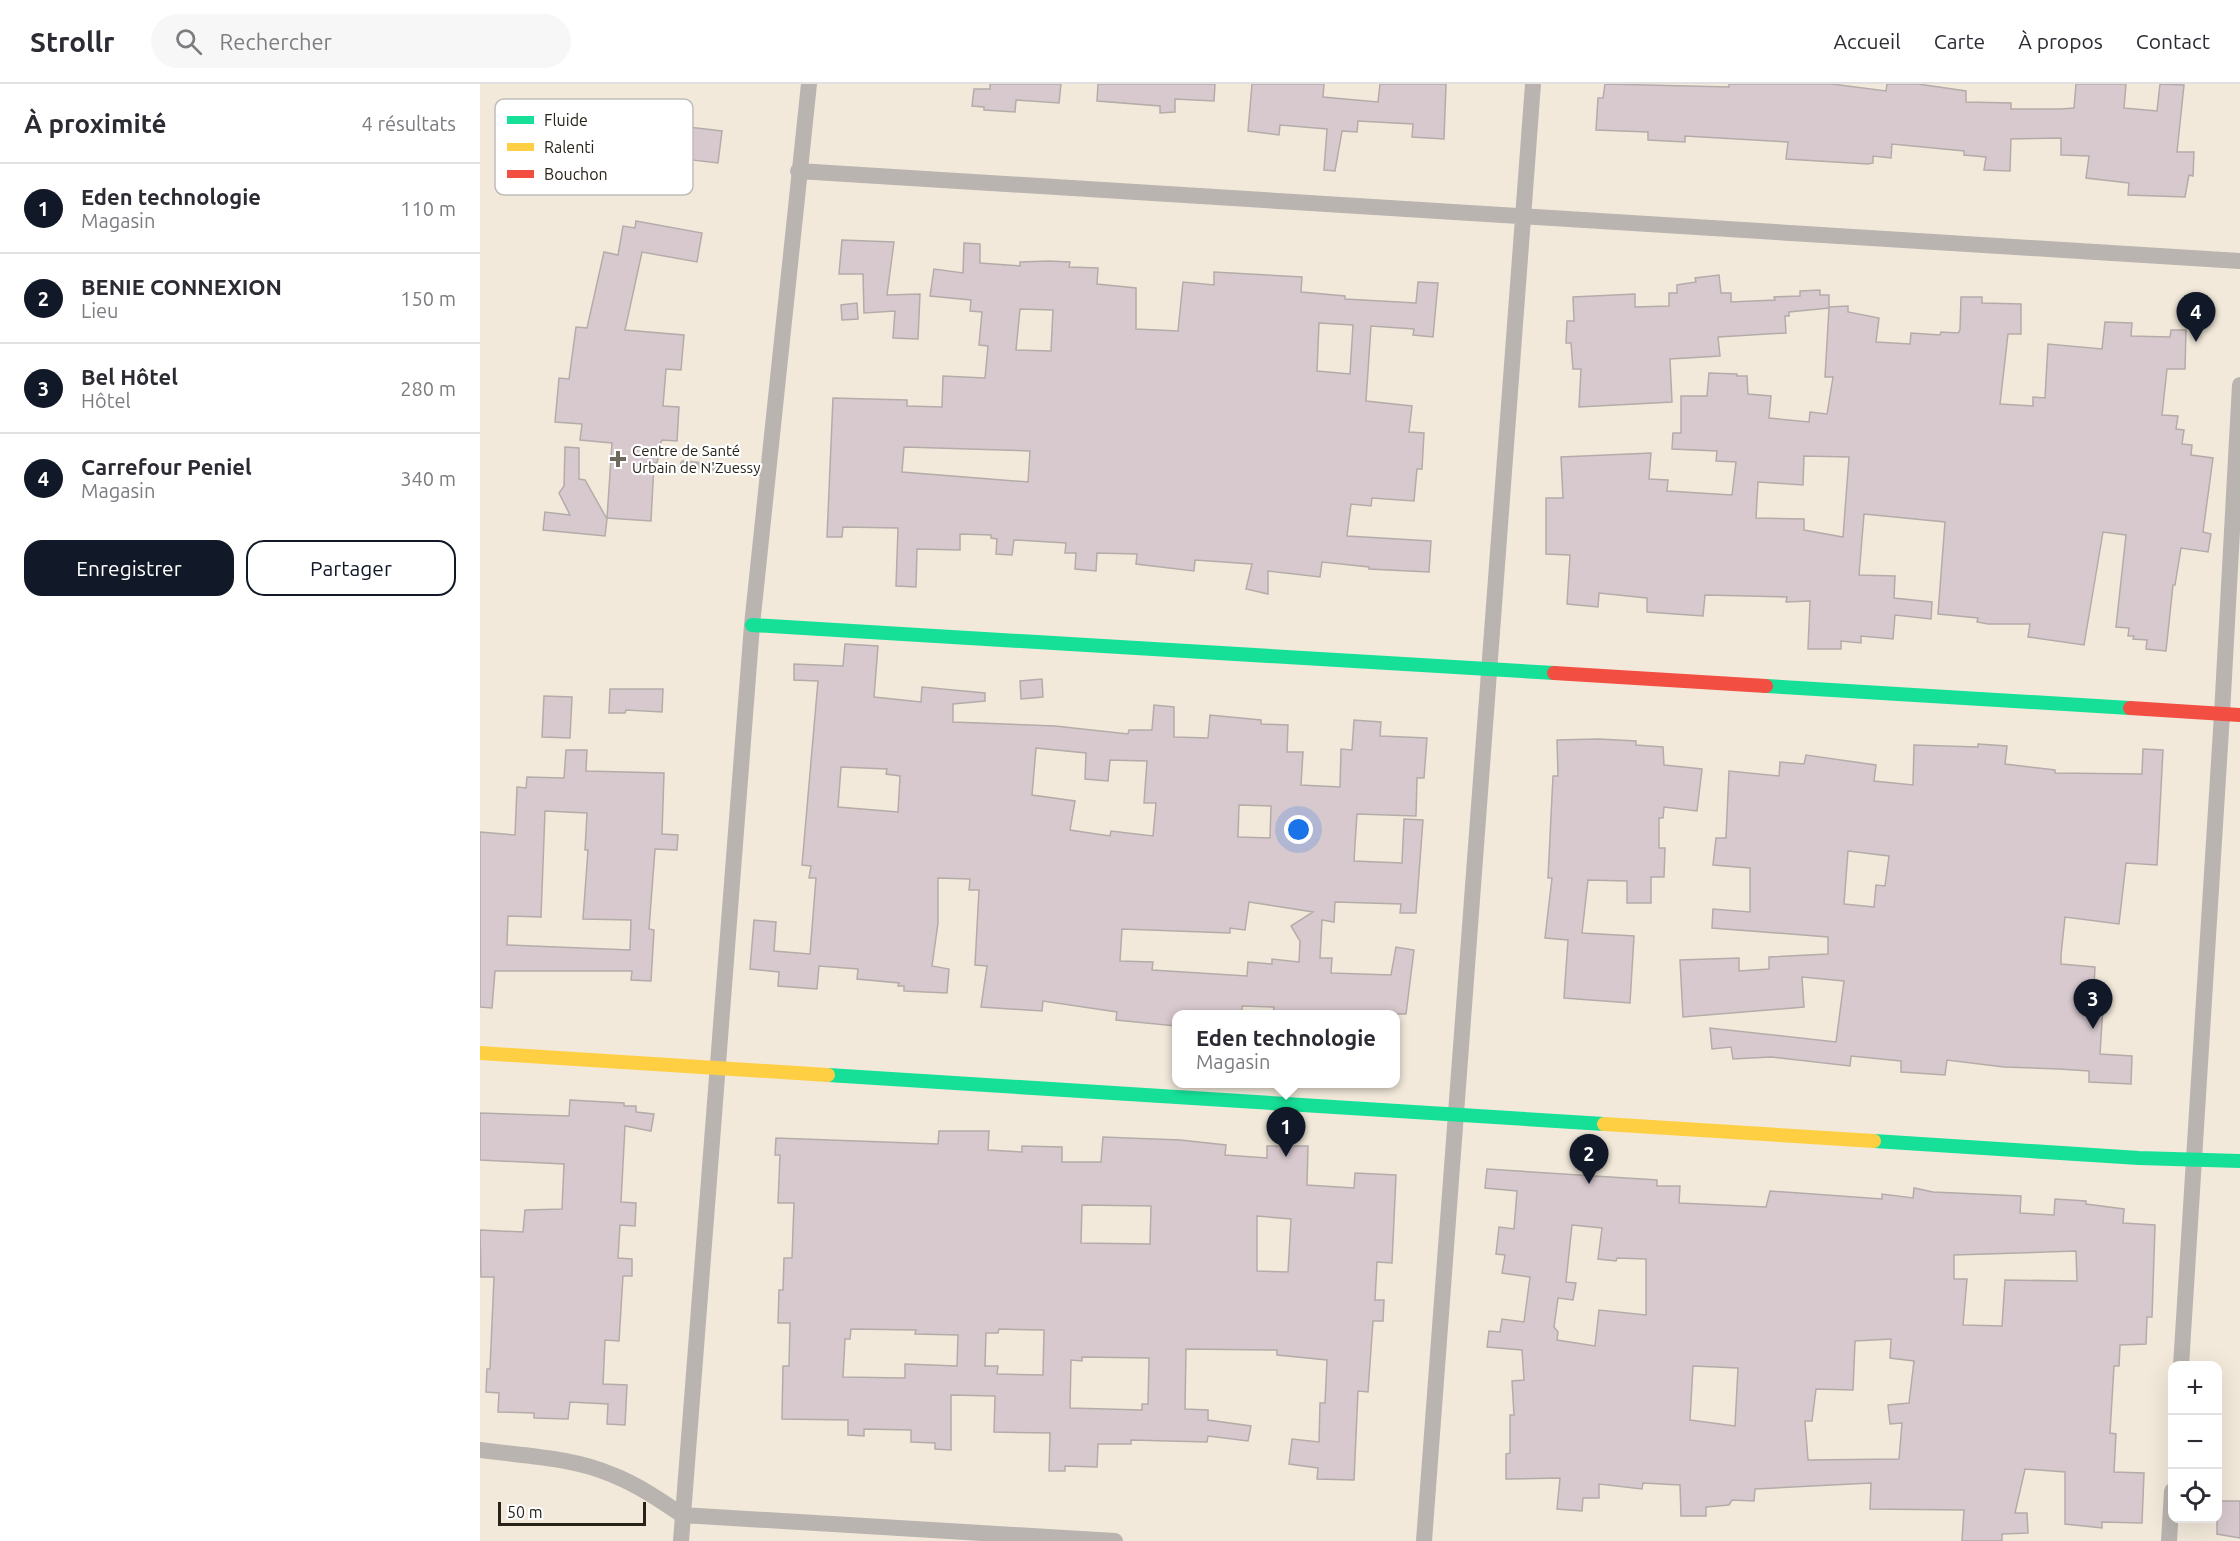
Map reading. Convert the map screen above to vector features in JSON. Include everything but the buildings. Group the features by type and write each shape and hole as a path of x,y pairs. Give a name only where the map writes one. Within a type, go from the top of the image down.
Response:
{"street":[{"path":"681,1541 752,625 798,171 809,84"},
{"path":"1424,1541 1533,84"},
{"path":"798,171 2240,261"},
{"path":"2181,1361 2240,385"},
{"path":"752,625 2240,715"},
{"path":"480,1053 1454,1116 2240,1161"},
{"path":"480,1450 568,1462 612,1474 651,1494 682,1515 1115,1541"},
{"path":"2169,1541 2170,1523"}],"lane":[{"path":"684,464 768,473"}],"traffic: fast":[{"path":"752,625 1554,673"},
{"path":"1766,686 2130,708"},
{"path":"828,1075 1604,1124"},
{"path":"1874,1141 2139,1158 2240,1161"}],"traffic: slow":[{"path":"480,1053 828,1075"},
{"path":"1604,1124 1874,1141"}],"traffic: jam":[{"path":"1554,673 1766,686"},
{"path":"2130,708 2240,715"}],"place":[{"name":"Carrefour Peniel","path":"2196,342"},
{"name":"Centre de Santé Urbain de N'Zuessy","path":"618,459"},
{"name":"Bel Hôtel","path":"2093,1029"},
{"name":"Eden technologie","path":"1286,1157"},
{"name":"BENIE CONNEXION","path":"1589,1184"}]}
